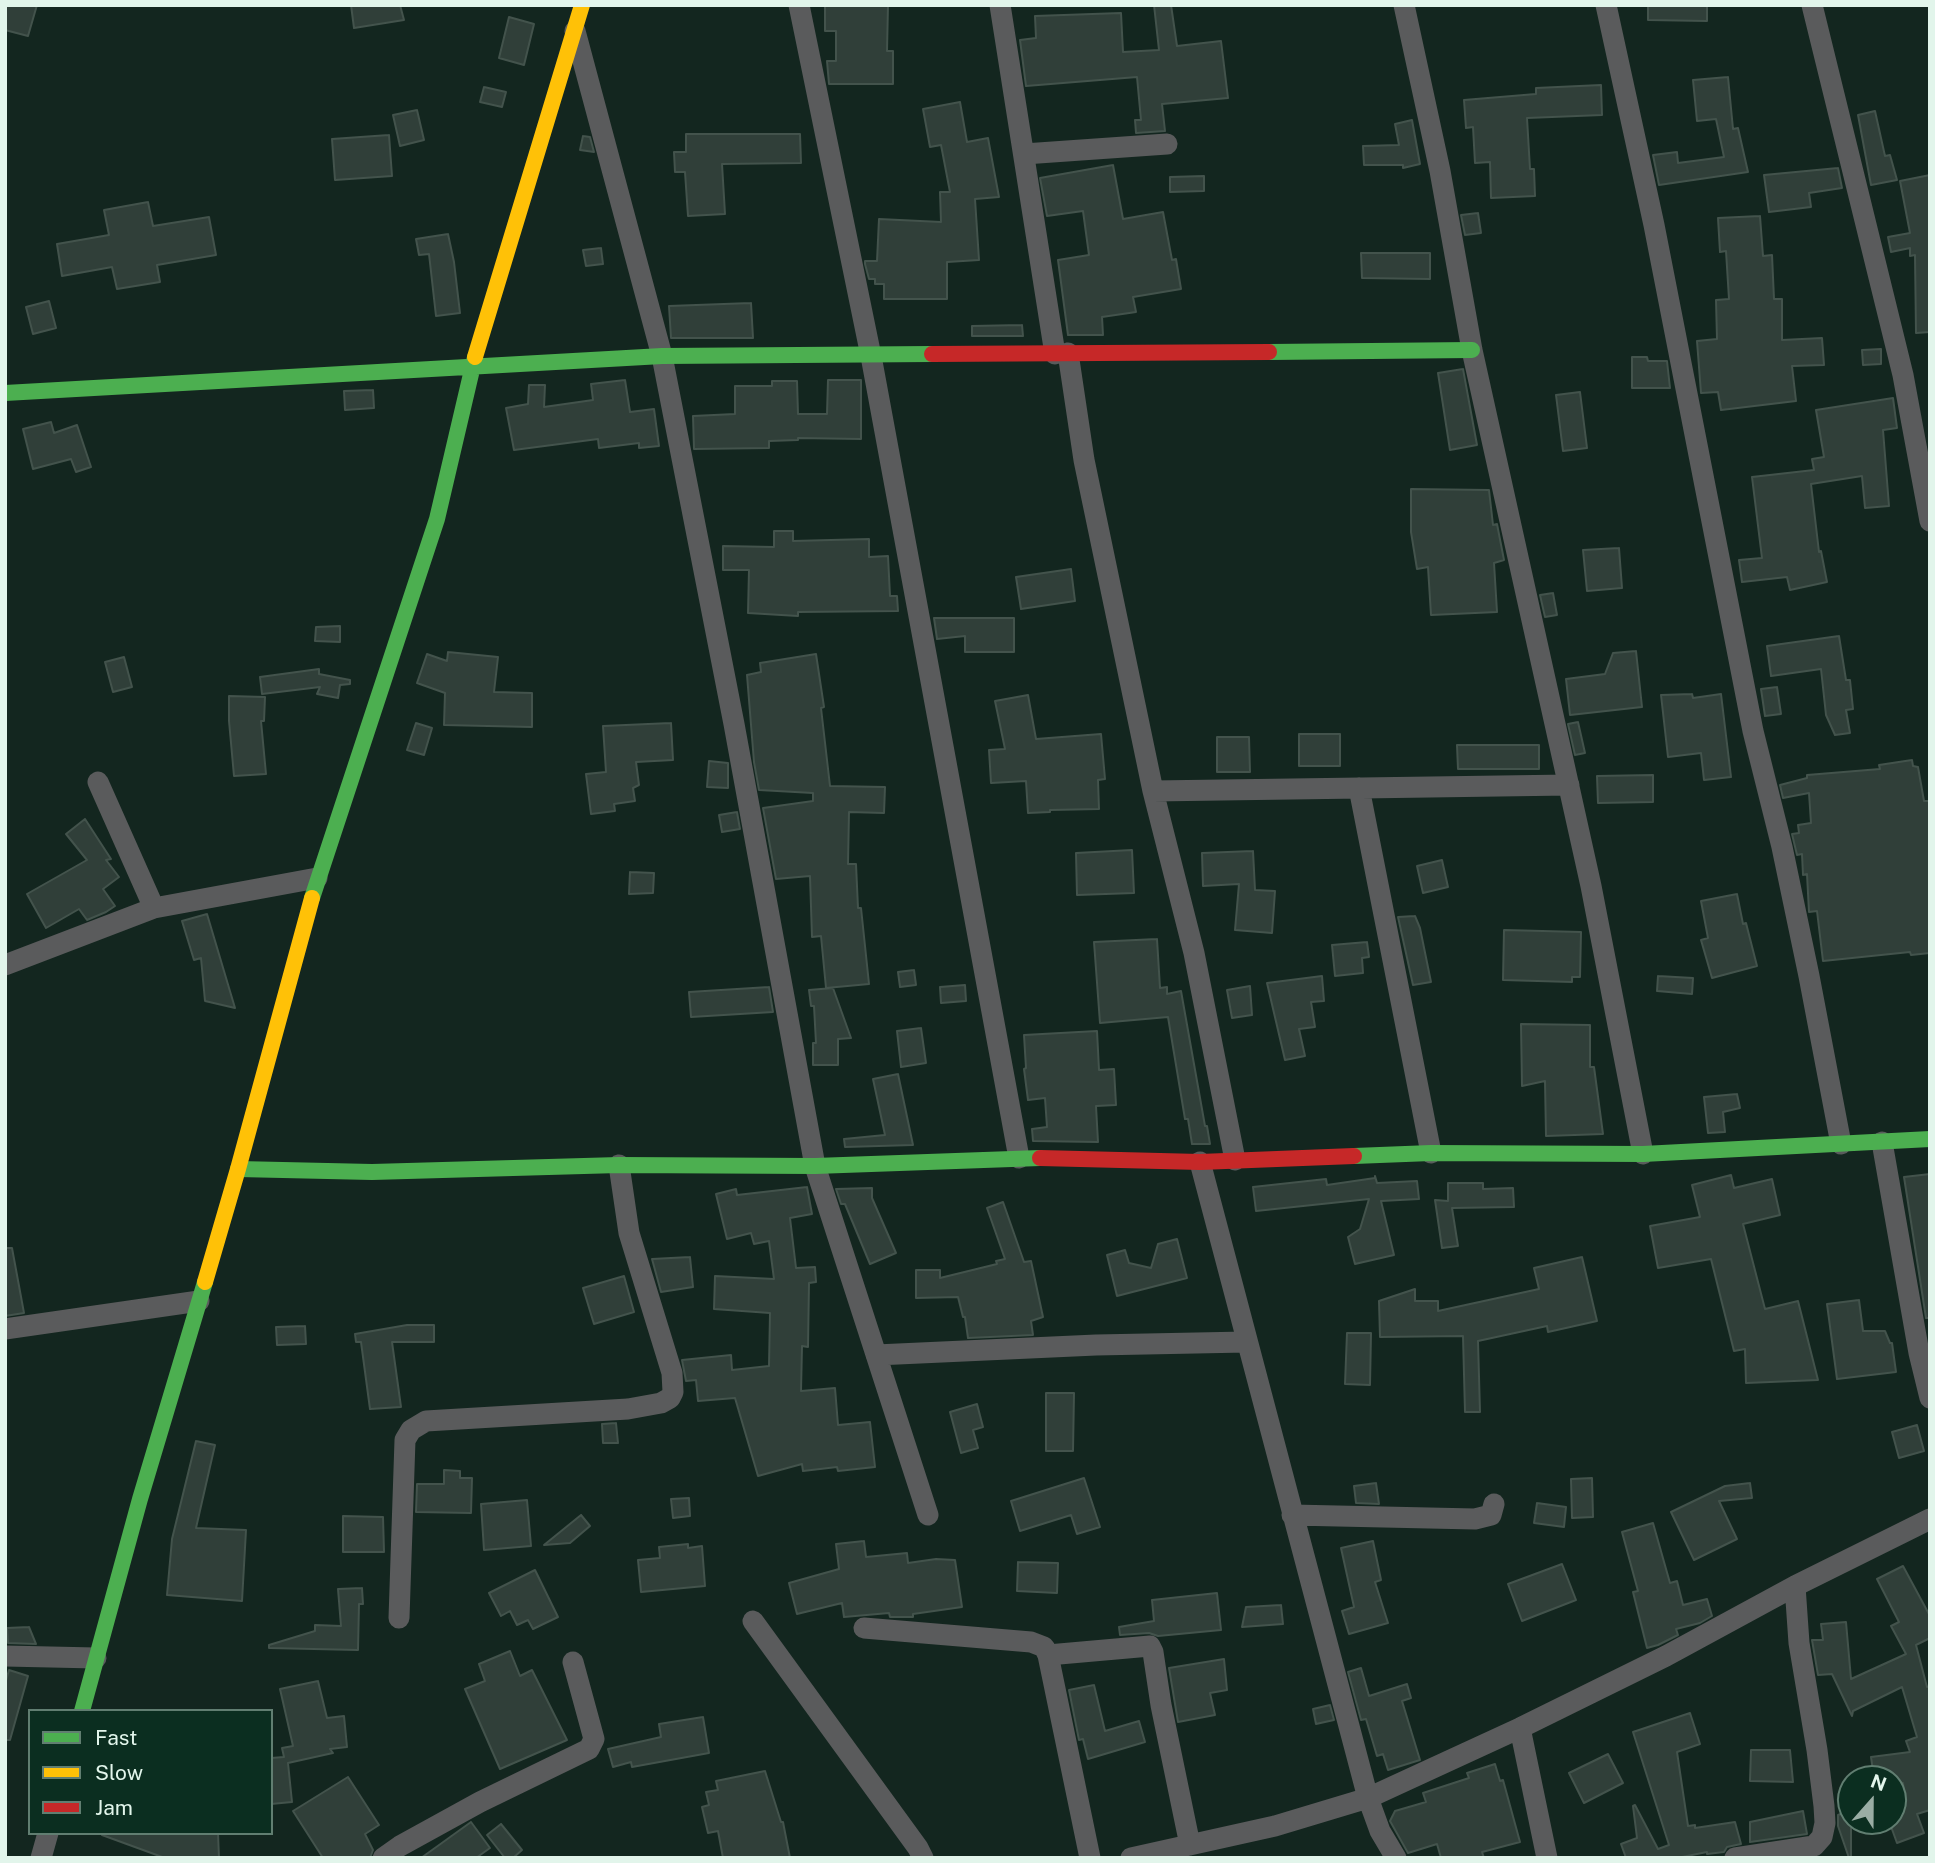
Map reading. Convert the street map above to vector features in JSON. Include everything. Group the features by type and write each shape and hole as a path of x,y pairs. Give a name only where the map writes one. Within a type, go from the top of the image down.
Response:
{"street":[{"path":"83,1709 239,1169 317,878 437,519 472,368 582,5"},
{"path":"799,5 871,356 1019,1158"},
{"path":"1000,5 1024,154 1062,354 1153,791 1194,953 1235,1160"},
{"path":"1404,5 1440,171 1472,350 1591,886 1643,1154"},
{"path":"1606,5 1654,225 1753,731 1806,963 1841,1144"},
{"path":"1812,5 1903,375 1930,521"},
{"path":"575,29 662,356 734,724 815,1166 928,1515"},
{"path":"1024,154 1167,144"},
{"path":"5,393 662,356 1472,350"},
{"path":"98,782 154,908"},
{"path":"1153,791 1569,785"},
{"path":"1359,789 1431,1153"},
{"path":"5,965 154,908 317,878"},
{"path":"239,1169 372,1172 620,1165 815,1166 1019,1158 1200,1162 1431,1153 1643,1154 1930,1139"},
{"path":"1882,1142 1919,1353 1930,1398"},
{"path":"1200,1162 1368,1798 1380,1830 1396,1858"},
{"path":"399,1618 405,1440 411,1430 426,1421 628,1409 661,1403 670,1398 673,1392 672,1373 629,1233 620,1165"},
{"path":"5,1329 199,1301"},
{"path":"876,1355 1096,1345 1246,1342"},
{"path":"1292,1515 1475,1519 1491,1515 1494,1504"},
{"path":"1131,1858 1275,1826 1368,1798 1520,1728 1666,1656 1795,1586 1930,1519"},
{"path":"1735,1858 1814,1846 1822,1837 1825,1823 1822,1795 1799,1643 1795,1586"},
{"path":"753,1621 923,1858"},
{"path":"864,1628 1031,1642 1044,1647 1048,1655 1090,1858"},
{"path":"1048,1655 1150,1646 1190,1845"},
{"path":"5,1656 96,1658"},
{"path":"383,1858 480,1802 589,1749 594,1739 573,1662"},
{"path":"1520,1728 1547,1858"},
{"path":"41,1858 47,1835"}],"building":[{"path":"5,5 37,5 28,36 5,30"},
{"path":"351,5 400,5 404,20 354,28"},
{"path":"825,5 888,5 887,51 893,51 893,84 829,84 827,61 836,61 836,31 825,31"},
{"path":"1154,5 1171,5 1177,46 1221,41 1228,98 1162,104 1165,131 1136,133 1135,120 1141,120 1137,77 1026,86 1020,40 1036,38 1035,16 1121,13 1123,52 1159,50"},
{"path":"1648,5 1707,5 1707,21 1648,20"},
{"path":"509,17 534,24 524,65 499,58"},
{"path":"1728,77 1733,129 1738,128 1748,172 1659,185 1653,155 1677,152 1678,163 1724,157 1716,119 1697,121 1693,80"},
{"path":"1601,85 1602,115 1527,118 1530,169 1534,169 1535,196 1491,198 1490,162 1475,163 1473,127 1466,128 1464,100 1536,94 1536,88"},
{"path":"484,87 506,92 502,107 480,102"},
{"path":"960,102 967,142 988,138 999,197 975,199 979,260 947,262 947,299 884,299 884,284 875,284 875,279 869,279 865,264 865,261 877,261 879,219 941,222 940,192 950,192 941,145 930,147 923,109"},
{"path":"417,110 424,140 400,146 393,115"},
{"path":"1875,111 1885,156 1890,155 1897,180 1871,185 1858,115"},
{"path":"1412,120 1420,164 1403,168 1403,165 1364,165 1363,146 1399,145 1395,124"},
{"path":"686,134 800,134 801,163 722,164 725,214 688,216 685,172 675,172 674,152 686,152"},
{"path":"389,135 392,176 335,180 332,139"},
{"path":"583,136 590,137 594,152 580,150"},
{"path":"1113,165 1123,219 1163,212 1172,260 1176,259 1181,289 1133,297 1136,312 1102,317 1103,335 1068,335 1058,260 1089,255 1083,211 1047,216 1040,178"},
{"path":"1838,168 1842,188 1809,193 1811,207 1769,212 1764,175"},
{"path":"1930,175 1930,332 1916,333 1915,255 1910,256 1910,248 1891,252 1888,237 1910,233 1900,181"},
{"path":"1204,176 1204,191 1170,192 1170,177"},
{"path":"148,202 153,226 209,217 216,255 157,265 160,282 117,289 112,267 62,276 57,244 109,235 104,210"},
{"path":"1478,213 1481,233 1465,235 1461,215"},
{"path":"1760,216 1763,256 1772,255 1774,299 1782,299 1782,340 1822,338 1824,365 1792,366 1796,401 1721,410 1718,392 1701,393 1697,341 1717,339 1716,300 1729,299 1726,251 1720,252 1718,218"},
{"path":"448,234 460,313 436,316 429,254 419,255 416,239"},
{"path":"601,248 603,264 586,266 583,250"},
{"path":"1361,253 1430,253 1430,279 1362,278"},
{"path":"49,301 56,328 33,334 26,307"},
{"path":"751,303 753,338 671,338 669,306"},
{"path":"1022,325 1023,336 972,336 972,326"},
{"path":"1881,349 1881,364 1863,365 1862,350"},
{"path":"1632,357 1647,357 1648,361 1667,361 1670,388 1632,388"},
{"path":"1463,369 1477,445 1450,450 1438,373"},
{"path":"625,380 630,412 654,409 659,446 639,448 639,443 599,448 598,439 514,450 506,408 528,404 529,385 545,385 544,407 593,400 591,384"},
{"path":"828,380 861,380 861,439 798,438 769,441 769,448 694,449 693,416 735,414 735,386 772,386 772,381 797,381 798,414 827,414"},
{"path":"373,390 374,408 345,410 344,391"},
{"path":"1580,392 1587,448 1563,451 1556,395"},
{"path":"1893,398 1897,428 1883,430 1889,506 1865,508 1862,476 1811,484 1819,552 1821,551 1827,582 1790,590 1787,577 1742,582 1739,560 1762,558 1752,477 1814,470 1812,459 1824,457 1816,410"},
{"path":"51,422 54,433 77,425 91,467 76,472 71,459 33,469 23,429"},
{"path":"1411,489 1489,490 1493,525 1497,524 1504,560 1494,563 1497,612 1431,615 1428,567 1417,569 1411,532"},
{"path":"774,531 793,531 793,541 869,539 869,557 888,556 890,596 897,596 898,611 798,612 798,616 748,613 749,570 723,570 723,546 774,547"},
{"path":"1619,548 1622,588 1587,591 1583,550"},
{"path":"1071,569 1075,601 1021,609 1016,577"},
{"path":"1553,593 1557,615 1545,617 1540,595"},
{"path":"934,618 1014,618 1014,652 965,652 965,636 937,639"},
{"path":"340,626 340,642 315,641 316,627"},
{"path":"1839,636 1846,680 1850,680 1853,709 1846,710 1850,733 1835,735 1826,715 1821,669 1771,676 1767,646"},
{"path":"1636,651 1642,707 1570,715 1566,679 1605,674 1613,653"},
{"path":"448,652 498,657 494,692 532,693 532,727 444,725 445,693 417,683 427,654 447,661"},
{"path":"816,654 824,707 821,708 830,786 885,787 884,813 849,812 848,864 856,864 858,908 861,908 869,984 826,988 821,936 812,937 810,876 776,879 763,808 813,801 813,793 759,790 754,762 747,675 761,672 760,663"},
{"path":"124,657 132,687 113,692 105,662"},
{"path":"319,669 319,674 350,680 350,684 340,685 338,698 317,694 320,687 262,694 260,677"},
{"path":"1777,687 1781,714 1765,716 1761,689"},
{"path":"1692,694 1693,698 1721,694 1731,777 1704,780 1701,753 1668,757 1661,695"},
{"path":"1028,695 1036,739 1101,734 1105,779 1098,780 1099,809 1028,813 1026,781 991,783 989,750 1005,749 995,701"},
{"path":"229,696 265,697 264,721 261,721 266,774 234,776"},
{"path":"1578,722 1585,753 1575,755 1568,724"},
{"path":"416,723 432,728 424,755 407,750"},
{"path":"671,723 673,760 636,762 639,785 633,788 635,801 614,804 615,811 591,814 586,774 606,772 603,726"},
{"path":"1299,734 1340,734 1340,766 1299,766"},
{"path":"1217,737 1249,737 1250,772 1217,772"},
{"path":"1457,745 1539,745 1539,769 1458,769"},
{"path":"1912,760 1913,766 1918,767 1924,801 1930,801 1930,953 1911,955 1910,952 1823,961 1817,911 1809,912 1807,874 1803,875 1802,854 1797,855 1792,834 1799,833 1798,825 1811,823 1809,793 1783,798 1780,785 1807,778 1807,775 1880,769 1879,765"},
{"path":"709,761 728,763 728,788 707,787"},
{"path":"1653,775 1653,802 1598,803 1597,776"},
{"path":"737,812 740,829 722,832 719,815"},
{"path":"85,819 111,859 106,860 119,877 103,889 115,906 87,920 79,909 46,928 27,894 87,860 66,834"},
{"path":"1132,850 1134,893 1077,895 1076,853"},
{"path":"1253,851 1255,890 1275,891 1272,933 1235,930 1239,884 1203,886 1202,853"},
{"path":"1442,860 1448,887 1423,893 1417,866"},
{"path":"630,872 654,873 653,893 629,894"},
{"path":"1737,894 1743,924 1746,923 1757,966 1712,978 1701,940 1708,938 1701,901"},
{"path":"207,914 235,1008 205,1001 201,958 194,960 182,921"},
{"path":"1415,916 1431,982 1413,985 1398,917"},
{"path":"1504,930 1581,932 1580,977 1572,977 1572,982 1503,980"},
{"path":"1157,939 1160,988 1167,987 1167,994 1181,991 1210,1144 1192,1144 1188,1119 1185,1119 1168,1017 1100,1023 1094,942"},
{"path":"1367,942 1369,957 1362,958 1363,973 1335,976 1332,945"},
{"path":"914,970 916,985 900,987 898,972"},
{"path":"1322,976 1324,1001 1311,1002 1315,1027 1299,1029 1305,1056 1285,1060 1267,983"},
{"path":"1658,976 1693,978 1692,994 1657,991"},
{"path":"965,985 966,1001 941,1003 940,987"},
{"path":"1250,986 1252,1015 1232,1018 1227,990"},
{"path":"769,987 773,1012 691,1017 689,992"},
{"path":"833,988 851,1038 838,1039 838,1065 813,1065 813,1043 816,1043 814,1006 811,1006 809,990"},
{"path":"1521,1024 1590,1025 1590,1067 1594,1067 1603,1134 1546,1136 1545,1081 1522,1086"},
{"path":"921,1028 926,1063 901,1067 897,1031"},
{"path":"1097,1031 1099,1070 1114,1069 1116,1105 1096,1106 1098,1142 1033,1141 1032,1129 1047,1127 1045,1098 1028,1100 1024,1035"},
{"path":"898,1074 913,1145 845,1147 844,1139 885,1135 873,1079"},
{"path":"1737,1094 1740,1108 1723,1112 1725,1132 1708,1133 1704,1097"},
{"path":"1930,1174 1930,1318 1926,1318 1904,1177"},
{"path":"1731,1175 1734,1188 1772,1179 1780,1215 1743,1224 1765,1309 1798,1301 1818,1380 1746,1383 1745,1349 1734,1351 1711,1259 1658,1268 1650,1226 1700,1217 1692,1185"},
{"path":"1375,1176 1377,1183 1417,1181 1419,1199 1381,1201 1394,1255 1355,1264 1348,1237 1360,1229 1369,1199 1256,1211 1253,1187 1326,1179 1327,1185"},
{"path":"1448,1183 1483,1183 1483,1189 1513,1188 1514,1207 1452,1208 1458,1246 1442,1248 1435,1200 1448,1201"},
{"path":"807,1187 812,1214 790,1218 796,1268 815,1267 816,1282 809,1283 808,1347 802,1346 801,1391 835,1388 838,1425 870,1422 875,1467 838,1471 837,1467 803,1471 802,1464 758,1476 735,1398 698,1401 696,1380 686,1381 682,1360 731,1355 732,1370 769,1366 770,1313 714,1309 715,1276 774,1279 769,1241 754,1244 751,1233 727,1239 716,1194 736,1189 737,1195"},
{"path":"872,1188 872,1198 896,1253 870,1264 836,1189"},
{"path":"1003,1202 1024,1262 1031,1261 1043,1317 1031,1321 1033,1335 968,1338 958,1297 916,1298 916,1270 940,1270 940,1278 997,1264 996,1261 1005,1259 987,1208"},
{"path":"1177,1239 1187,1278 1117,1296 1107,1255 1125,1250 1129,1263 1151,1268 1158,1244"},
{"path":"5,1248 12,1248 24,1313 5,1316"},
{"path":"690,1257 693,1287 661,1292 652,1259"},
{"path":"1582,1257 1597,1321 1548,1332 1547,1326 1478,1341 1480,1412 1465,1412 1463,1336 1380,1337 1379,1301 1415,1289 1415,1301 1438,1301 1438,1311 1539,1289 1534,1268"},
{"path":"624,1276 634,1312 594,1324 583,1288"},
{"path":"1859,1300 1863,1331 1885,1331 1892,1343 1896,1372 1837,1379 1827,1304"},
{"path":"407,1325 434,1325 434,1342 392,1342 401,1407 370,1409 361,1342 356,1342 355,1334"},
{"path":"305,1326 306,1344 277,1345 276,1327"},
{"path":"1347,1333 1371,1333 1370,1385 1345,1384"},
{"path":"1046,1393 1074,1393 1073,1451 1046,1451"},
{"path":"977,1404 983,1427 973,1430 978,1448 961,1453 950,1412"},
{"path":"616,1423 618,1443 603,1443 602,1424"},
{"path":"1917,1425 1924,1451 1899,1458 1892,1432"},
{"path":"196,1441 215,1445 196,1528 246,1530 242,1601 167,1595 172,1539"},
{"path":"444,1470 460,1471 460,1478 472,1478 471,1513 416,1512 417,1484 444,1484"},
{"path":"1084,1478 1100,1527 1077,1534 1071,1515 1020,1531 1011,1501"},
{"path":"1592,1478 1593,1517 1572,1518 1571,1479"},
{"path":"1376,1483 1379,1504 1356,1503 1354,1486"},
{"path":"1750,1483 1752,1498 1719,1501 1737,1539 1694,1560 1671,1512 1725,1486"},
{"path":"689,1498 690,1516 673,1518 671,1499"},
{"path":"527,1500 531,1546 484,1550 481,1504"},
{"path":"1537,1503 1566,1507 1564,1527 1534,1523"},
{"path":"581,1515 590,1526 570,1543 544,1545"},
{"path":"343,1516 383,1517 384,1552 343,1552"},
{"path":"1653,1523 1670,1583 1677,1581 1683,1605 1707,1599 1712,1616 1700,1623 1676,1629 1678,1635 1647,1648 1633,1592 1638,1591 1622,1532"},
{"path":"864,1541 866,1557 907,1553 908,1563 936,1559 955,1560 962,1607 913,1614 913,1617 890,1617 889,1613 844,1617 842,1603 797,1614 789,1583 839,1569 836,1544"},
{"path":"1373,1541 1381,1580 1375,1582 1388,1623 1349,1634 1342,1611 1354,1607 1341,1548"},
{"path":"688,1544 688,1548 702,1546 705,1586 641,1592 638,1560 660,1558 659,1547"},
{"path":"1018,1562 1058,1563 1057,1593 1017,1591"},
{"path":"1562,1564 1576,1600 1522,1621 1508,1584"},
{"path":"1903,1566 1930,1616 1930,1638 1916,1645 1927,1687 1930,1686 1930,1810 1917,1814 1924,1833 1897,1843 1894,1835 1907,1835 1907,1765 1872,1765 1871,1757 1910,1752 1906,1741 1917,1737 1902,1687 1853,1711 1852,1716 1832,1674 1818,1675 1812,1640 1823,1640 1821,1624 1846,1622 1851,1679 1906,1654 1891,1626 1899,1622 1877,1579"},
{"path":"535,1570 558,1617 533,1629 528,1620 517,1625 510,1611 501,1616 489,1593"},
{"path":"362,1588 358,1650 269,1648 269,1645 315,1631 315,1625 341,1626 338,1589"},
{"path":"1217,1593 1221,1630 1158,1636 1149,1633 1120,1635 1119,1627 1154,1621 1152,1600"},
{"path":"1281,1605 1283,1624 1242,1627 1246,1607"},
{"path":"29,1627 36,1644 8,1643 7,1628"},
{"path":"510,1651 520,1676 532,1670 567,1740 500,1769 465,1689 485,1681 479,1664"},
{"path":"1224,1659 1227,1690 1210,1693 1215,1715 1178,1722 1169,1668"},
{"path":"1361,1668 1369,1696 1407,1684 1411,1698 1402,1701 1420,1760 1388,1770 1383,1754 1377,1756 1366,1719 1361,1720 1348,1672"},
{"path":"9,1670 28,1676 10,1740 5,1740 5,1684"},
{"path":"318,1681 327,1718 344,1716 347,1747 330,1749 333,1753 288,1763 292,1802 273,1804 273,1758 284,1757 282,1748 293,1746 280,1689"},
{"path":"1094,1685 1105,1731 1139,1721 1145,1742 1088,1759 1083,1739 1079,1740 1069,1690"},
{"path":"1330,1705 1334,1720 1316,1724 1313,1709"},
{"path":"1690,1713 1700,1744 1677,1752 1688,1826 1695,1825 1695,1828 1735,1822 1741,1844 1727,1847 1724,1852 1707,1852 1677,1858 1626,1858 1621,1844 1637,1838 1635,1805 1658,1849 1669,1845 1633,1732"},
{"path":"703,1717 709,1753 632,1767 631,1762 613,1767 608,1749 661,1737 659,1724"},
{"path":"1751,1750 1790,1750 1793,1782 1750,1781"},
{"path":"1608,1754 1623,1783 1584,1803 1569,1773"},
{"path":"1495,1764 1500,1781 1503,1780 1520,1842 1482,1852 1484,1858 1441,1858 1437,1844 1408,1853 1390,1821 1395,1811 1426,1802 1423,1793 1469,1778 1467,1773"},
{"path":"765,1771 783,1822 790,1858 723,1858 718,1831 708,1833 702,1807 709,1805 706,1792 718,1790 716,1781"},
{"path":"348,1777 379,1825 365,1834 373,1850 370,1858 323,1858 293,1811"},
{"path":"1803,1811 1807,1834 1750,1842 1750,1822"},
{"path":"471,1822 490,1848 476,1858 421,1858"},
{"path":"501,1824 522,1850 513,1858 505,1858 487,1835"},
{"path":"102,1835 218,1835 219,1858 165,1858"},
{"path":"1841,1835 1851,1835 1849,1858"}],"traffic: fast":[{"path":"1269,352 1472,350"},
{"path":"5,393 662,356 932,354"},
{"path":"312,898 437,519 475,357"},
{"path":"1354,1156 1431,1153 1643,1154 1930,1139"},
{"path":"238,1169 372,1172 619,1165 815,1166 1040,1158"},
{"path":"83,1709 140,1499 205,1282"}],"traffic: slow":[{"path":"475,357 582,5"},
{"path":"205,1282 312,898"}],"traffic: jam":[{"path":"932,354 1269,352"},
{"path":"1040,1158 1200,1162 1354,1156"}]}
